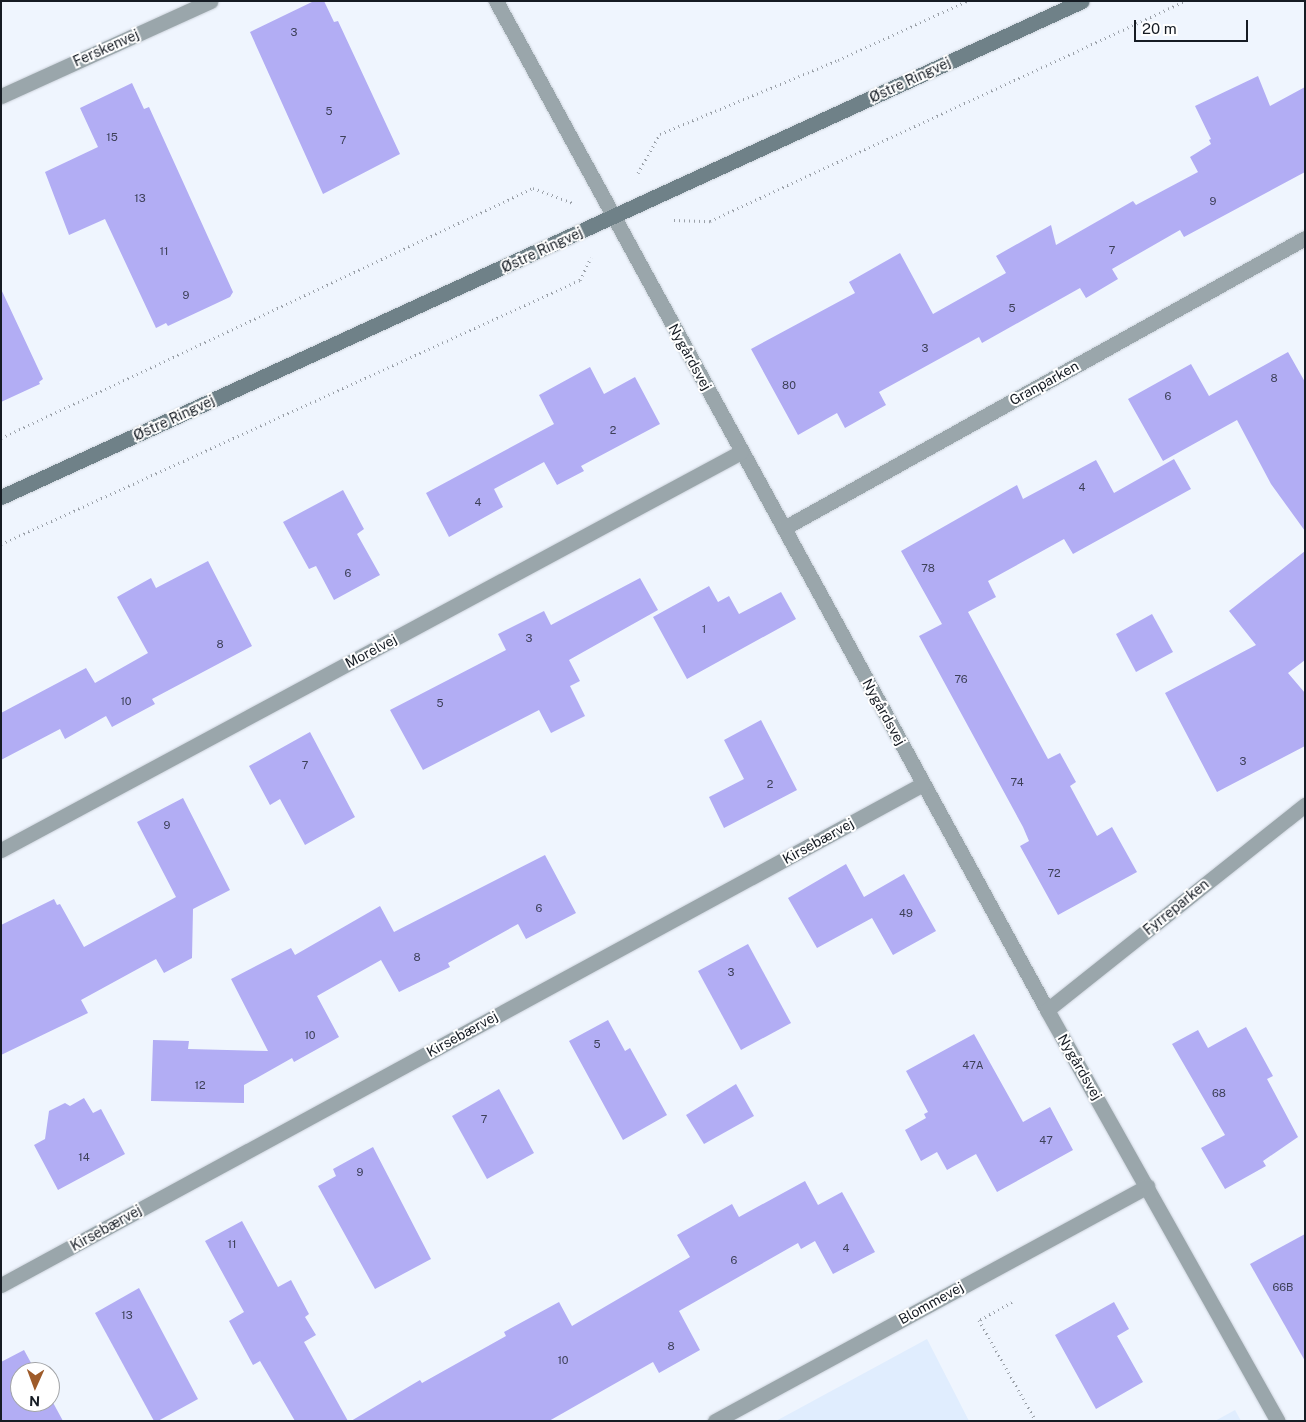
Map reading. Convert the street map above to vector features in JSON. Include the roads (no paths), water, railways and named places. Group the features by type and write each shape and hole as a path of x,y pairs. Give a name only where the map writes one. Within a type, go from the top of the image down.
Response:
{"street":[{"name":"Ferskenvej","path":"1,96 210,1"},
{"name":"Nygårdsvej","path":"496,1 612,218 784,528 1047,1010 1278,1421"},
{"name":"Østre Ringvej","path":"1,497 1082,1"},
{"name":"Granparken","path":"784,528 1305,238"},
{"name":"Morelvej","path":"1,850 741,452"},
{"name":"Kirsebærvej","path":"1,1285 923,784"},
{"name":"Fyrreparken","path":"1047,1010 1305,805"},
{"name":"Blommevej","path":"715,1421 1147,1186"}]}
